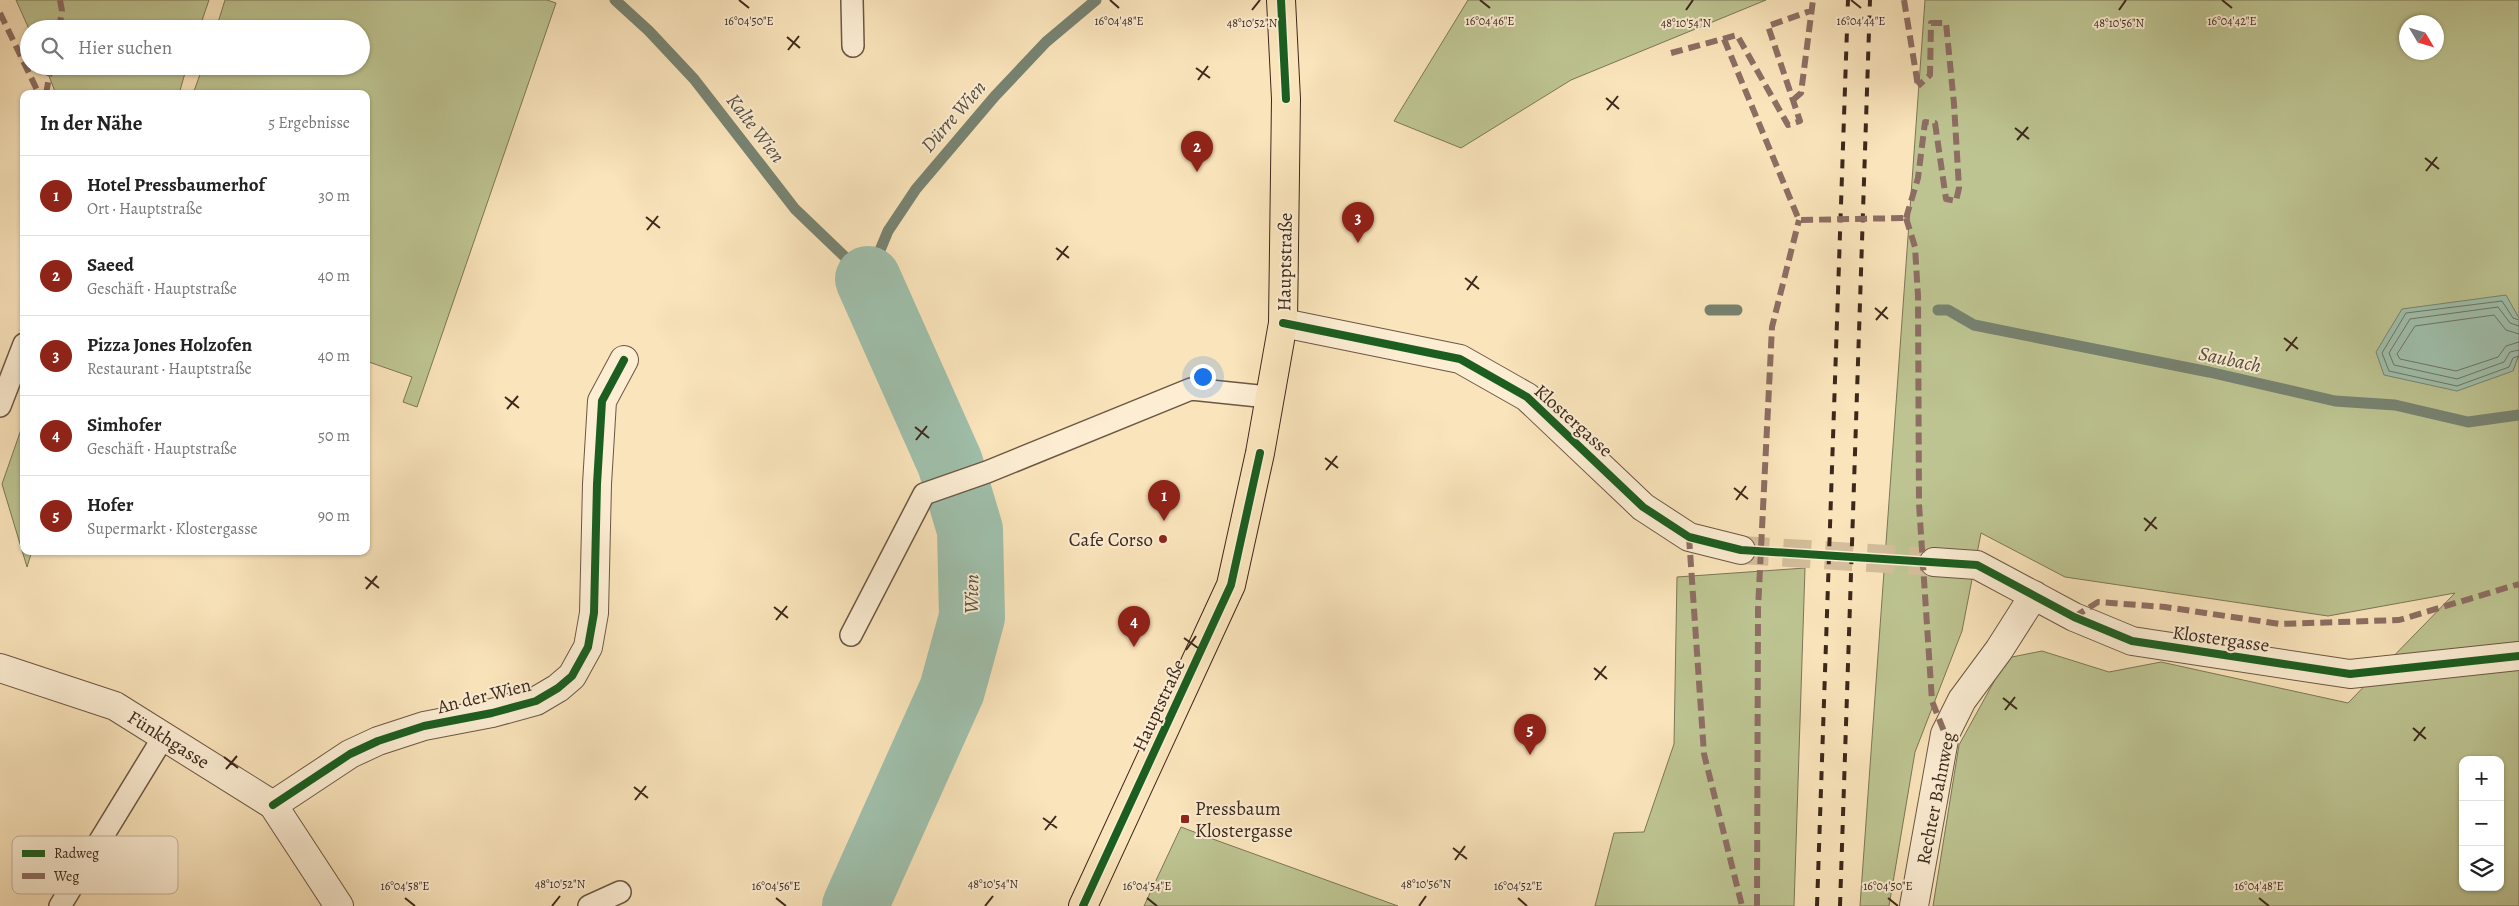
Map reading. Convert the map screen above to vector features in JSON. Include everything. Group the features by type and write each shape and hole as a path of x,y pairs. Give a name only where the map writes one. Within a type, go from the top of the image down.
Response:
{"main road":[{"name":"Hauptstraße","path":"1083,906 1231,585 1260,453 1268,397 1283,323 1286,99 1281,0"}],"street":[{"name":"Klostergasse","path":"1283,323 1460,359 1527,397 1643,507 1688,537 1741,550"},
{"name":"An der Wien","path":"272,805 350,754 378,741 424,726 492,713 536,701 558,688 572,676 588,647 594,613 597,484 602,400 624,360"},
{"name":"Klostergasse","path":"1934,562 1977,565 2074,616 2132,641 2350,674 2519,656"},
{"name":"Rechter Bahnweg","path":"1914,906 1944,734 1962,700 2000,650 2034,596"},
{"name":"Fünkhgasse","path":"0,664 115,706 272,805 339,906"}],"lane":[{"path":"852,0 853,46"},
{"path":"0,406 20,354"},
{"path":"851,635 924,494 987,472 1191,389 1268,397"},
{"path":"103,836 164,736"},
{"path":"589,906 620,892"},
{"path":"60,906 67,894"}],"green space":[{"path":"16,0 209,0 202,20 25,20"},
{"path":"225,0 547,0 556,3 417,407 403,402 412,377 370,362 370,90 194,90 200,75 370,75 370,20 219,20"},
{"path":"1468,0 1766,0 1571,80 1461,148 1394,121"},
{"path":"1925,0 2519,0 2519,318 2505,295 2513,371 2519,354 2519,906 1933,906 1959,745 2007,658 2042,651 2109,672 2161,662 2348,703 2455,593 2328,616 2065,577 1981,533 1962,631 1915,752 1889,906 1860,906"},
{"path":"49,75 184,75 180,90 54,90"},
{"path":"20,432 20,544 2,484"},
{"path":"23,555 31,555 27,567"},
{"path":"1805,568 1794,906 1595,906 1614,833 1644,832 1674,744 1677,577"},
{"path":"1181,827 1210,838 1398,906 1144,906"}],"water":[{"path":"2506,295 2519,318 2519,354 2513,371 2457,391 2384,375 2376,352 2402,309"}],"waterway":[{"name":"Kalte Wien","path":"615,0 649,31 694,79 795,209 868,279 888,231 916,189 995,96 1046,42 1096,0"},
{"name":"Wien","path":"855,906 952,690 972,617 970,530 950,463 868,279"},
{"name":"Saubach","path":"1710,310 1737,310"},
{"name":"Saubach","path":"1938,310 1948,310 1974,325 2209,372 2335,401 2395,405 2468,422 2519,415"}],"tunnel":[{"path":"1741,550 1934,562"}],"railway":[{"path":"1817,906 1848,0"},
{"path":"1840,906 1870,0"}],"marked path":[{"path":"60,0 62,11 60,20"},
{"path":"1793,100 1801,93 1813,0"},
{"path":"1904,0 1918,86"},
{"path":"1671,53 1737,35 1788,125 1800,121 1768,26 1813,10"},
{"path":"0,13 20,55"},
{"path":"1906,218 1918,178 1925,122 1935,123 1946,199 1956,201 1959,188 1954,104 1946,23 1931,23 1930,75 1918,86"},
{"path":"1724,39 1799,220 1906,218"},
{"path":"30,75 37,90"},
{"path":"47,90 49,75"},
{"path":"1906,218 1915,247 1918,296 1919,504 1932,701 1945,734"},
{"path":"1757,906 1758,609 1772,327 1799,220"},
{"path":"1689,537 1704,754 1742,906"},
{"path":"2074,617 2098,602 2165,607 2280,624 2399,620 2519,584"}],"cycle path":[{"path":"1281,0 1286,99"},
{"path":"1283,323 1460,359 1527,397 1643,507 1689,537 1741,550 1977,565 2074,617 2132,641 2350,674 2519,656"},
{"path":"273,805 350,754 378,741 424,726 492,713 536,701 558,688 572,676 588,647 594,613 597,484 602,401 624,360"},
{"path":"1083,906 1231,585 1260,453"}],"place":[{"name":"Saeed","path":"1197,172"},
{"name":"Pizza Jones Holzofen","path":"1358,243"},
{"name":"Hotel Pressbaumerhof","path":"1164,521"},
{"name":"Cafe Corso","path":"1163,539"},
{"name":"Simhofer","path":"1134,647"},
{"name":"Hofer","path":"1530,755"},
{"name":"Pressbaum Klostergasse","path":"1185,819"}],"water label":[{"name":"Dürre Wien","path":"953,116"}]}
